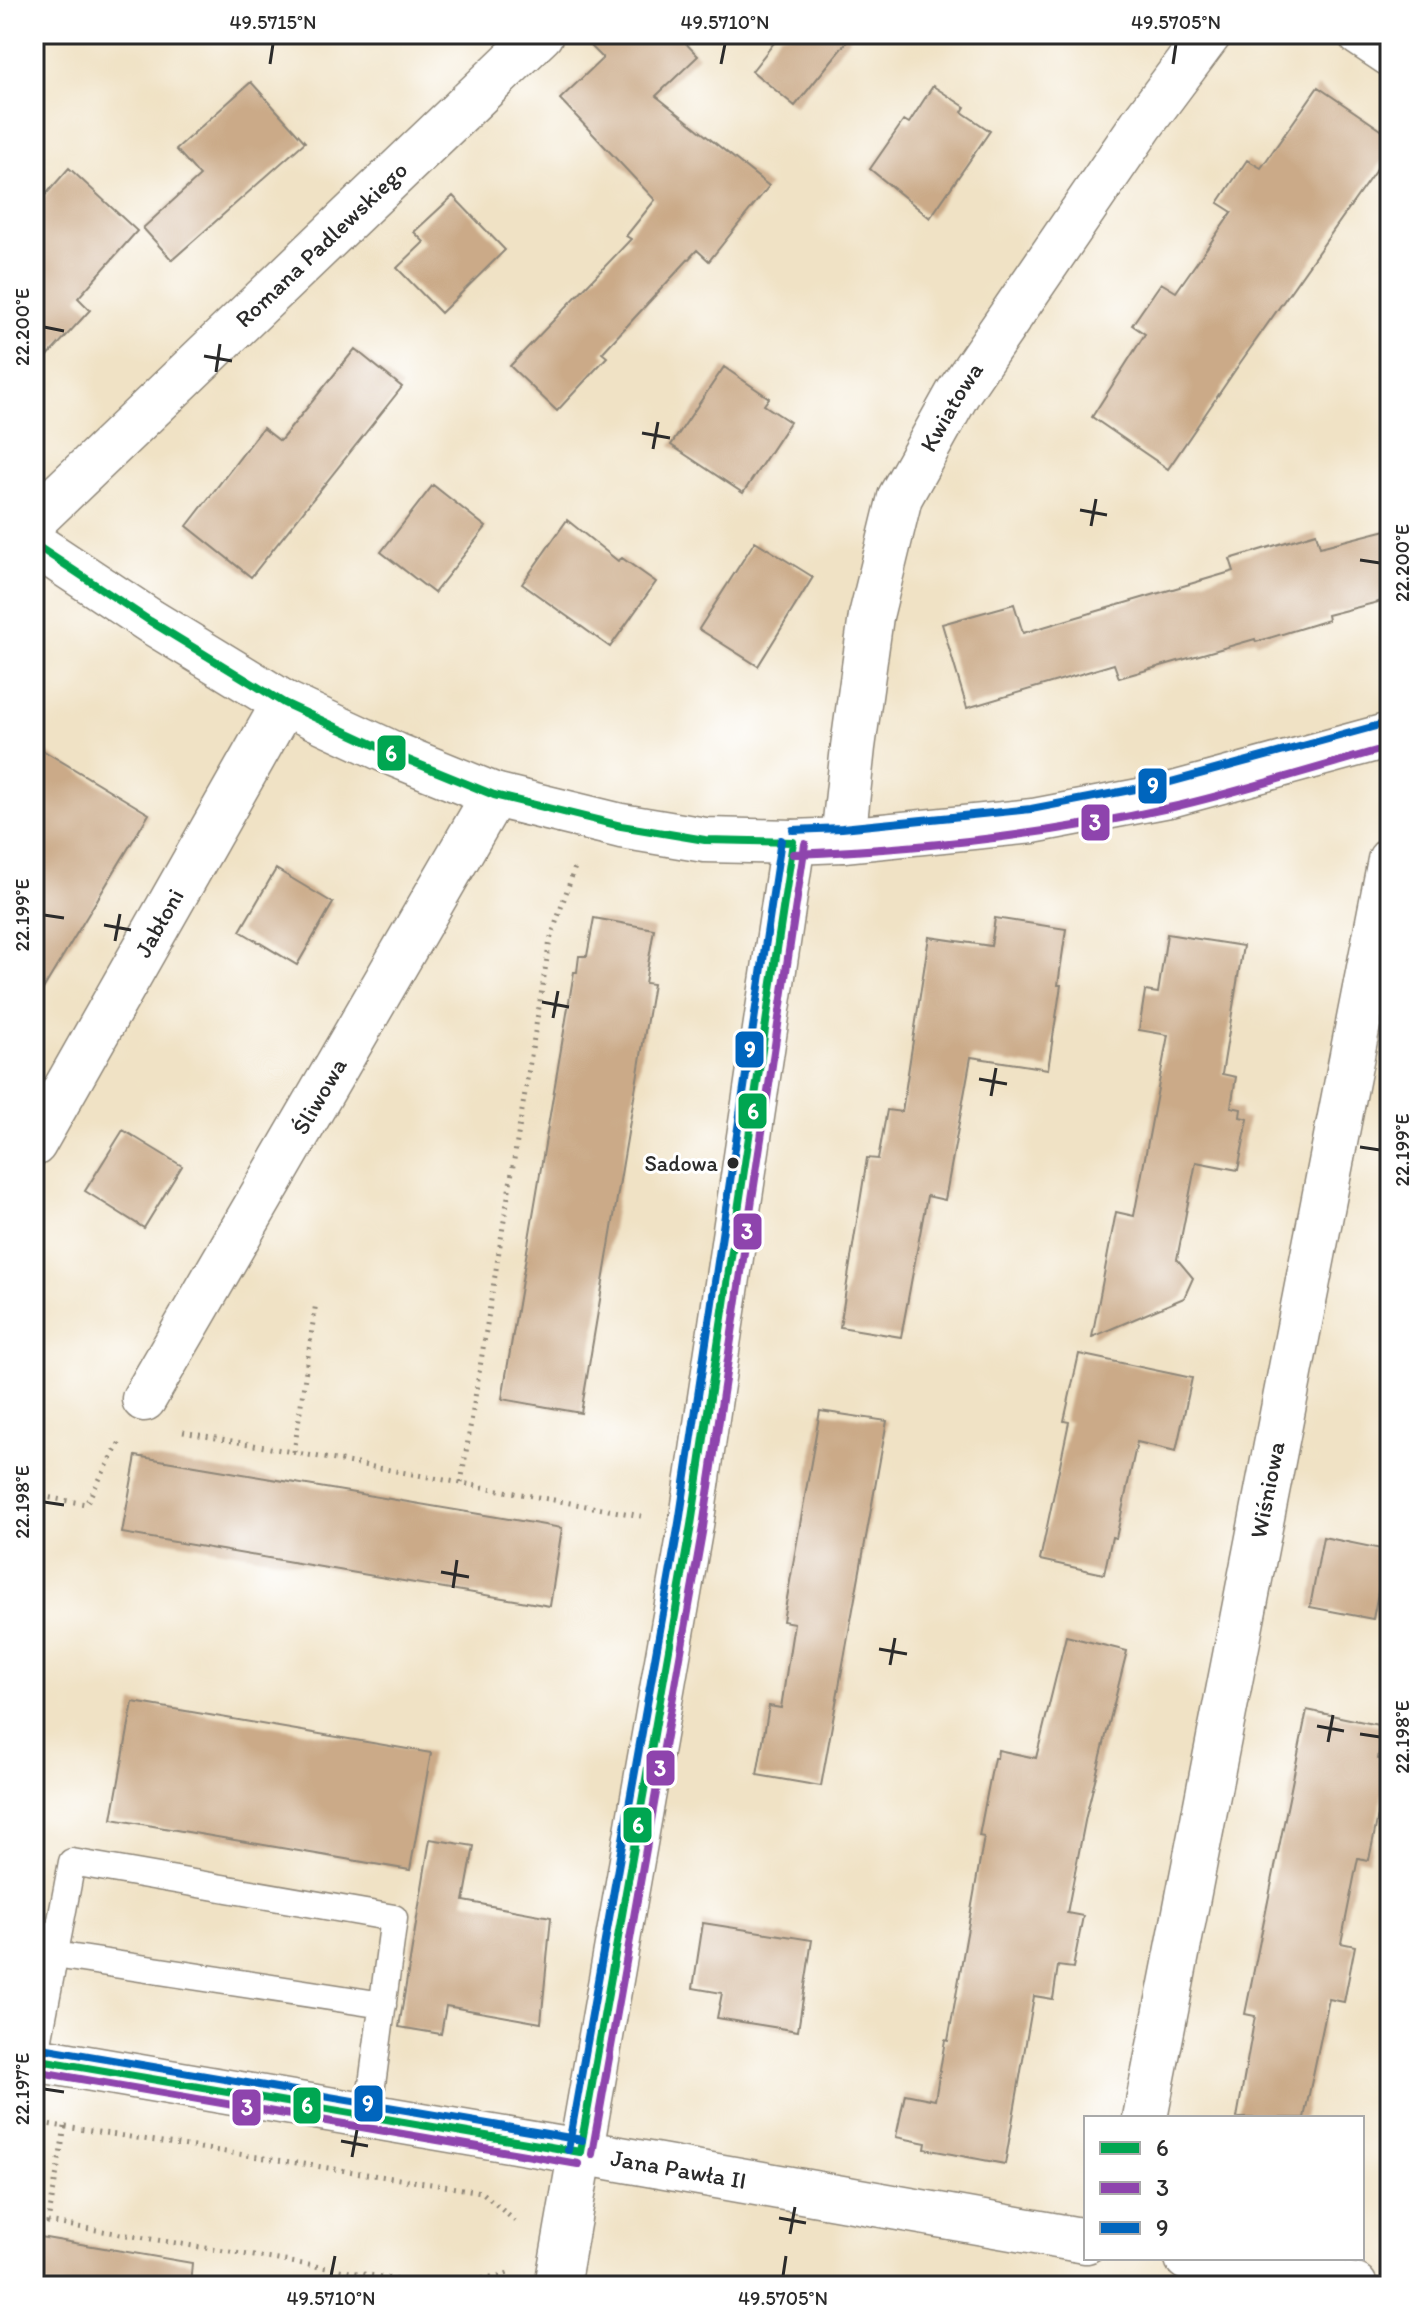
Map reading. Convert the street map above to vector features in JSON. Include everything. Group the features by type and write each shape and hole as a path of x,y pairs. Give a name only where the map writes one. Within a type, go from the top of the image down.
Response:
{"street":[{"name":"Romana Padlewskiego","path":"34,520 541,34"},
{"name":"Kwiatowa","path":"843,840 871,616 900,497 958,393 1142,124 1209,34"},
{"path":"1360,34 1390,54"},
{"path":"34,544 150,621 284,703 396,755 494,795 621,826 705,840 843,840 1033,821 1170,795 1390,735"},
{"name":"Jabłoni","path":"34,1144 284,703"},
{"name":"Śliwowa","path":"137,1411 494,795"},
{"path":"538,2278 580,2152 691,1525 793,842"},
{"name":"Wiśniowa","path":"1145,2116 1390,860"},
{"name":"Jana Pawła II","path":"34,2059 1084,2241"},
{"path":"1199,2260 1355,2286"}],"lane":[{"path":"34,2059 72,1862 394,1918 368,2115"},
{"path":"55,1955 383,2005"}],"path":[{"path":"461,1483 550,940 579,855"},
{"path":"294,1452 316,1302"},
{"path":"34,1495 86,1504 137,1411 294,1452 691,1525"},
{"path":"34,2122 482,2192 516,2222 517,2236"},
{"path":"65,2127 48,2222 436,2286"},
{"path":"451,2286 538,2278"}],"building":[{"path":"579,34 677,34 698,56 656,96 769,186 709,261 697,250 602,353 607,357 557,411 510,366 631,239 626,236 655,200 560,99 603,58"},
{"path":"781,34 853,34 795,106 752,71"},
{"path":"251,82 305,142 172,260 143,228 200,176 176,149"},
{"path":"933,86 965,107 962,112 990,131 930,218 870,169 904,120 909,123"},
{"path":"1318,87 1390,136 1390,150 1168,469 1092,417 1145,334 1132,325 1161,283 1176,292 1232,212 1218,203 1247,160 1261,168"},
{"path":"69,168 137,231 78,298 90,310 34,371 34,208"},
{"path":"453,196 505,250 441,313 397,268 424,242 414,232"},
{"path":"355,349 402,387 251,577 187,526 263,428 280,441"},
{"path":"724,367 769,398 764,405 790,422 743,493 671,445"},
{"path":"433,485 486,527 434,593 381,552"},
{"path":"567,520 618,561 622,558 656,582 610,647 522,584"},
{"path":"1390,529 1390,599 1327,615 1328,620 1256,642 1255,639 1119,678 1114,664 967,708 942,624 1014,604 1023,633 1234,571 1230,559 1316,533 1320,547"},
{"path":"755,541 813,577 758,666 699,629"},
{"path":"34,745 149,814 34,1004"},
{"path":"276,869 333,903 297,965 240,931"},
{"path":"594,918 654,929 645,983 653,984 581,1413 502,1399 574,972 577,972 579,956 587,956"},
{"path":"995,918 1066,929 1048,1069 971,1057 945,1200 927,1196 901,1337 840,1327 867,1158 878,1159 887,1110 902,1112 929,937 991,946"},
{"path":"1167,934 1243,946 1222,1074 1236,1077 1231,1107 1241,1109 1240,1117 1248,1119 1238,1170 1196,1162 1177,1259 1193,1278 1184,1298 1092,1337 1116,1212 1134,1216 1168,1035 1139,1030 1145,991 1158,993"},
{"path":"123,1130 182,1166 144,1228 85,1191"},
{"path":"1079,1354 1192,1378 1176,1451 1137,1442 1116,1538 1112,1537 1104,1574 1040,1560 1069,1422 1064,1421"},
{"path":"820,1411 887,1421 821,1786 757,1775 769,1706 781,1708 794,1623 783,1621"},
{"path":"136,1456 562,1528 550,1606 122,1533"},
{"path":"1323,1537 1386,1550 1373,1619 1310,1607"},
{"path":"1066,1636 1127,1651 1086,1816 1067,1913 1083,1916 1073,1968 1058,1966 1053,1999 1034,1996 1005,2164 925,2149 926,2143 896,2137 905,2094 935,2100 984,1837 979,1836 994,1758 997,1758 998,1750 1036,1758"},
{"path":"133,1702 431,1753 410,1870 112,1819"},
{"path":"1307,1710 1383,1726 1378,1759 1389,1761 1369,1860 1358,1858 1341,1943 1355,1946 1344,2002 1329,1999 1304,2116 1237,2116 1255,2016 1245,2014"},
{"path":"430,1839 474,1846 464,1901 551,1917 541,2023 446,2006 441,2034 399,2027"},
{"path":"703,1923 812,1940 798,2031 717,2018 722,1993 693,1988"},
{"path":"34,2236 192,2263 190,2286 34,2286"}],"transit line":[{"name":"6","path":"34,544 150,621 284,703 396,755 494,795 621,826 705,840 793,842"},
{"name":"9","path":"793,830 1031,809 1167,783 1387,723"},
{"name":"3","path":"793,854 936,844 1032,833 1127,817 1255,786 1390,747"},
{"name":"9","path":"568,2150 679,1523 781,840"},
{"name":"6","path":"580,2152 691,1525 793,842"},
{"name":"3","path":"592,2154 703,1527 805,844"},
{"name":"9","path":"36,2047 582,2140"},
{"name":"6","path":"34,2059 580,2152"},
{"name":"3","path":"34,2071 578,2164"}],"place":[{"name":"Sadowa","path":"733,1163"}]}
